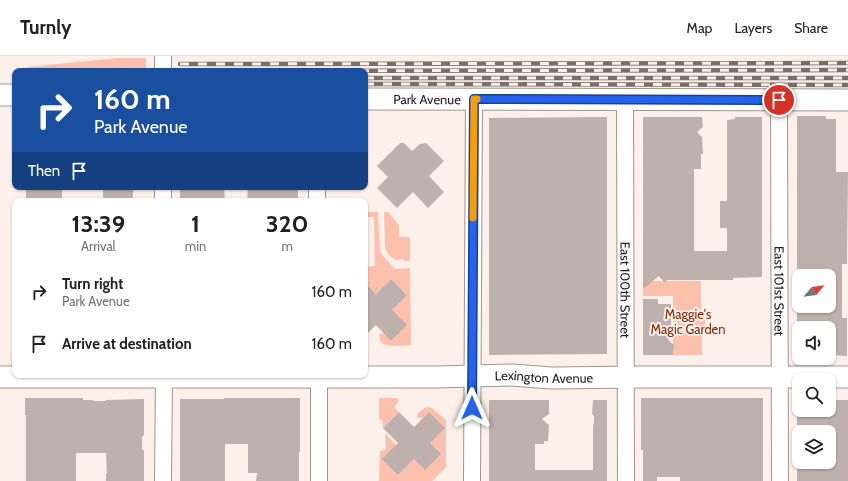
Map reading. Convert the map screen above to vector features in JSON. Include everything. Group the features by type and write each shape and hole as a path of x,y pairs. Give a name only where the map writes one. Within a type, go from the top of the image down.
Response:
{"main road":[{"path":"0,95 12,95"},
{"name":"Park Avenue","path":"368,99 848,100"},
{"name":"Lexington Avenue","path":"368,376 437,377 512,375 557,378 780,376 848,377"},
{"name":"Lexington Avenue","path":"0,377 12,377"}],"street":[{"path":"163,56 163,68"},
{"path":"472,481 474,99"},
{"name":"East 100th Street","path":"625,100 626,481"},
{"name":"East 101st Street","path":"779,100 780,481"},
{"path":"164,378 164,481"},
{"path":"319,378 319,481"}],"green space":[{"path":"118,58 146,58 146,68 27,67"},
{"path":"368,212 378,212 380,251 384,257 395,269 410,268 411,345 389,346 382,343 380,340 379,334 383,333 391,340 392,310 407,294 391,279 376,294 368,286 368,267 375,266 374,217 368,217"},
{"path":"384,212 388,212 399,225 399,237 410,237 410,261 399,259 399,261 388,254 385,247"},
{"name":"Maggie's Magic Garden","path":"643,281 701,281 701,314 705,315 705,328 702,328 702,355 673,355 673,296 643,296"},
{"path":"379,398 396,398 399,401 394,407 399,412 383,428 382,420 379,419"},
{"path":"426,407 432,408 446,420 446,467 432,481 379,481 380,451 386,450 386,434 396,445 398,475 414,459 425,470 430,443 429,412 422,419 417,417 418,413"}],"building":[{"path":"797,116 826,116 826,119 836,119 836,172 848,172 847,264 842,264 842,318 847,318 847,356 836,355 836,321 797,321 797,313 836,313 836,269 797,269"},
{"path":"607,117 607,354 489,355 489,118"},
{"path":"643,117 702,117 703,127 697,132 702,137 703,154 701,154 701,169 694,169 694,251 727,251 727,228 720,228 720,201 727,201 727,120 735,119 735,117 762,117 762,277 733,278 733,280 668,280 664,282 659,276 643,289"},
{"path":"400,143 404,143 412,151 420,144 426,143 444,161 429,176 444,192 428,208 413,192 397,208 377,188 388,177 377,166"},
{"path":"26,190 62,190 62,198 26,198"},
{"path":"103,190 133,190 133,198 103,198"},
{"path":"180,190 224,190 225,198 180,198"},
{"path":"248,190 298,190 298,198 247,198"},
{"path":"391,279 407,295 392,310 407,325 391,341 376,325 368,333 368,286 376,294"},
{"path":"643,299 658,299 658,304 671,304 671,330 675,334 668,340 674,345 673,355 643,355"},
{"path":"25,398 83,398 83,400 94,401 144,399 144,435 142,437 142,449 144,451 144,481 106,481 106,453 76,453 76,481 26,481"},
{"path":"300,398 299,481 256,481 257,473 248,473 248,444 225,444 225,481 180,481 180,399"},
{"path":"641,398 763,398 763,481 680,481 680,477 657,477 657,481 643,481 643,450 641,450"},
{"path":"489,400 549,400 549,414 542,419 549,425 548,441 544,441 544,444 535,444 535,470 593,470 593,400 607,400 607,481 489,481"},
{"path":"836,400 848,400 848,481 797,481 797,469 836,469 836,425 797,425 797,417 836,417"},
{"path":"399,412 414,427 429,412 445,428 430,443 441,454 425,470 414,459 398,475 382,459 398,443 383,428"}],"railway":[{"path":"180,64 848,63"},
{"path":"368,71 848,70"},
{"path":"368,78 848,78"},
{"path":"368,84 848,85"}],"slow traffic":[{"path":"473,218 474,99 477,99"}],"route":[{"path":"472,408 474,99 779,100"}]}
